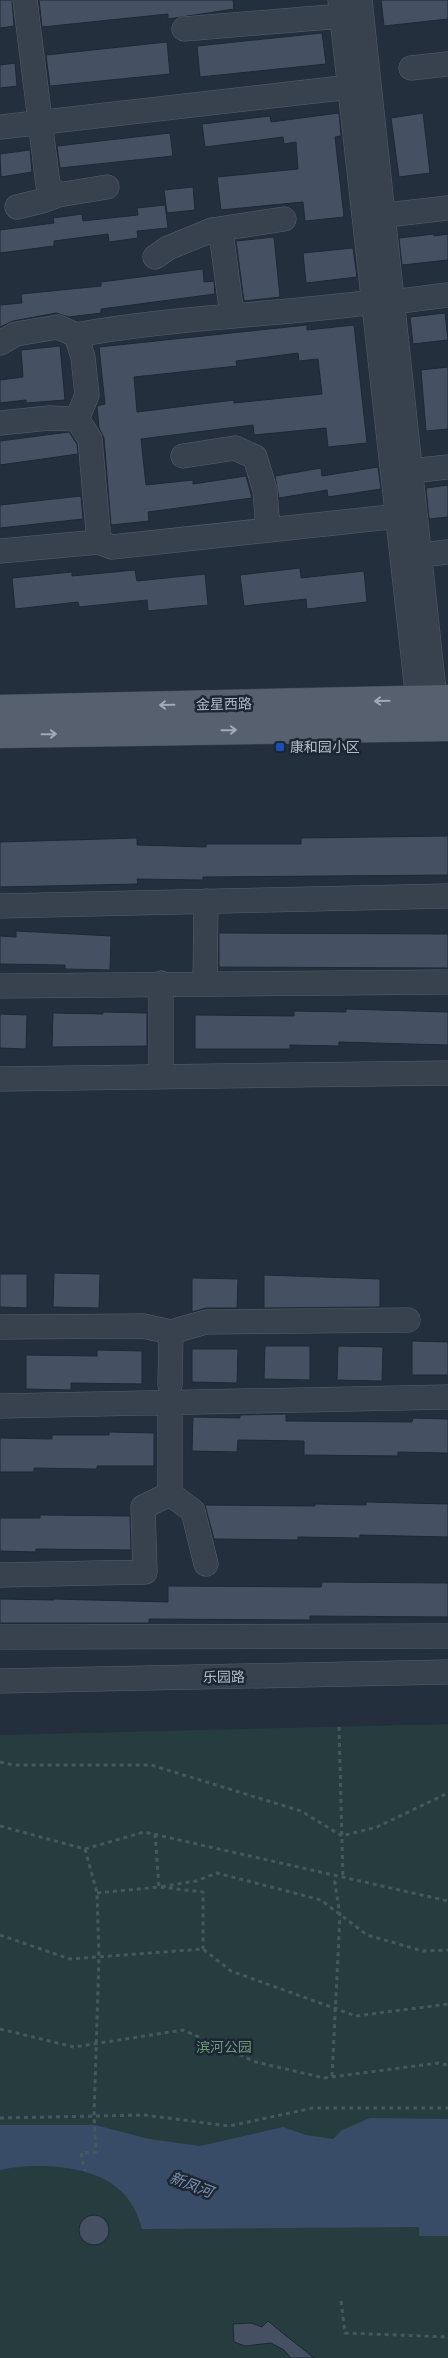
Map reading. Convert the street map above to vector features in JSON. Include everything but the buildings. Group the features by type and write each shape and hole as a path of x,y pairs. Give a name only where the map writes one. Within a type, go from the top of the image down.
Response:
{"main road":[{"name":"金星西路","path":"0,709 434,700"},
{"name":"金星西路","path":"0,734 448,726"}],"street":[{"path":"25,0 48,185 58,195"},
{"path":"360,0 399,516 434,700"},
{"path":"184,29 341,8 350,87 411,472 434,700"},
{"path":"411,68 448,64"},
{"path":"0,126 350,87"},
{"path":"17,207 58,195 107,187"},
{"path":"387,215 448,208"},
{"path":"156,257 168,248 212,230 284,219"},
{"path":"212,230 222,240 232,316"},
{"path":"0,343 16,334 58,327 76,335 119,327 313,310 448,294"},
{"path":"76,335 84,357 87,396 77,419"},
{"path":"0,423 49,418 77,419"},
{"path":"77,419 90,439 99,542"},
{"path":"183,456 235,448 255,458 265,490 268,530"},
{"path":"411,472 448,468"},
{"path":"0,551 99,542 112,547 399,516"},
{"path":"420,555 448,552"},
{"path":"0,906 448,896"},
{"path":"205,983 206,901"},
{"path":"0,986 448,982"},
{"path":"161,984 162,1077"},
{"path":"0,1079 448,1073"},
{"path":"0,1327 143,1326 171,1332 206,1322 408,1320"},
{"path":"170,1494 171,1332"},
{"path":"0,1406 170,1394 448,1397"},
{"path":"170,1494 193,1511 206,1564"},
{"path":"0,1575 144,1572 143,1507 170,1494"},
{"path":"0,1637 448,1636"},
{"name":"乐园路","path":"0,1681 448,1672"}],"path":[{"path":"339,1727 343,1879"},
{"path":"0,1762 14,1766 151,1765 301,1811 342,1836 377,1827 448,1793"},
{"path":"0,1826 84,1849 144,1832 334,1877 448,1901"},
{"path":"155,1834 158,1887"},
{"path":"84,1849 97,1893 99,1956 94,2043 96,2152 81,2152 85,2171"},
{"path":"97,1893 196,1881 217,1873 321,1900 367,1935 423,1952 448,1950"},
{"path":"332,2076 340,1915 334,1877"},
{"path":"158,1887 203,1892 203,1949"},
{"path":"0,1935 70,1959 203,1949 231,1971 356,2016 448,2004"},
{"path":"0,2029 74,2047 183,2030 256,2062 324,2078 438,2063 448,2065"},
{"path":"0,2118 145,2115 229,2126 313,2108 448,2108"},
{"path":"341,2302 345,2333 448,2338"}],"green space":[{"name":"滨河公园","path":"448,1724 448,2358 0,2358 0,1735"}],"water":[{"name":"新凤河","path":"370,2118 448,2119 448,2236 419,2236 419,2227 142,2229 135,2209 126,2196 110,2183 96,2176 81,2171 47,2166 0,2170 0,2125 95,2125 149,2139 200,2146 283,2127 306,2135 333,2139 342,2130"}],"place":[{"name":"康和园小区","path":"280,747"}]}
